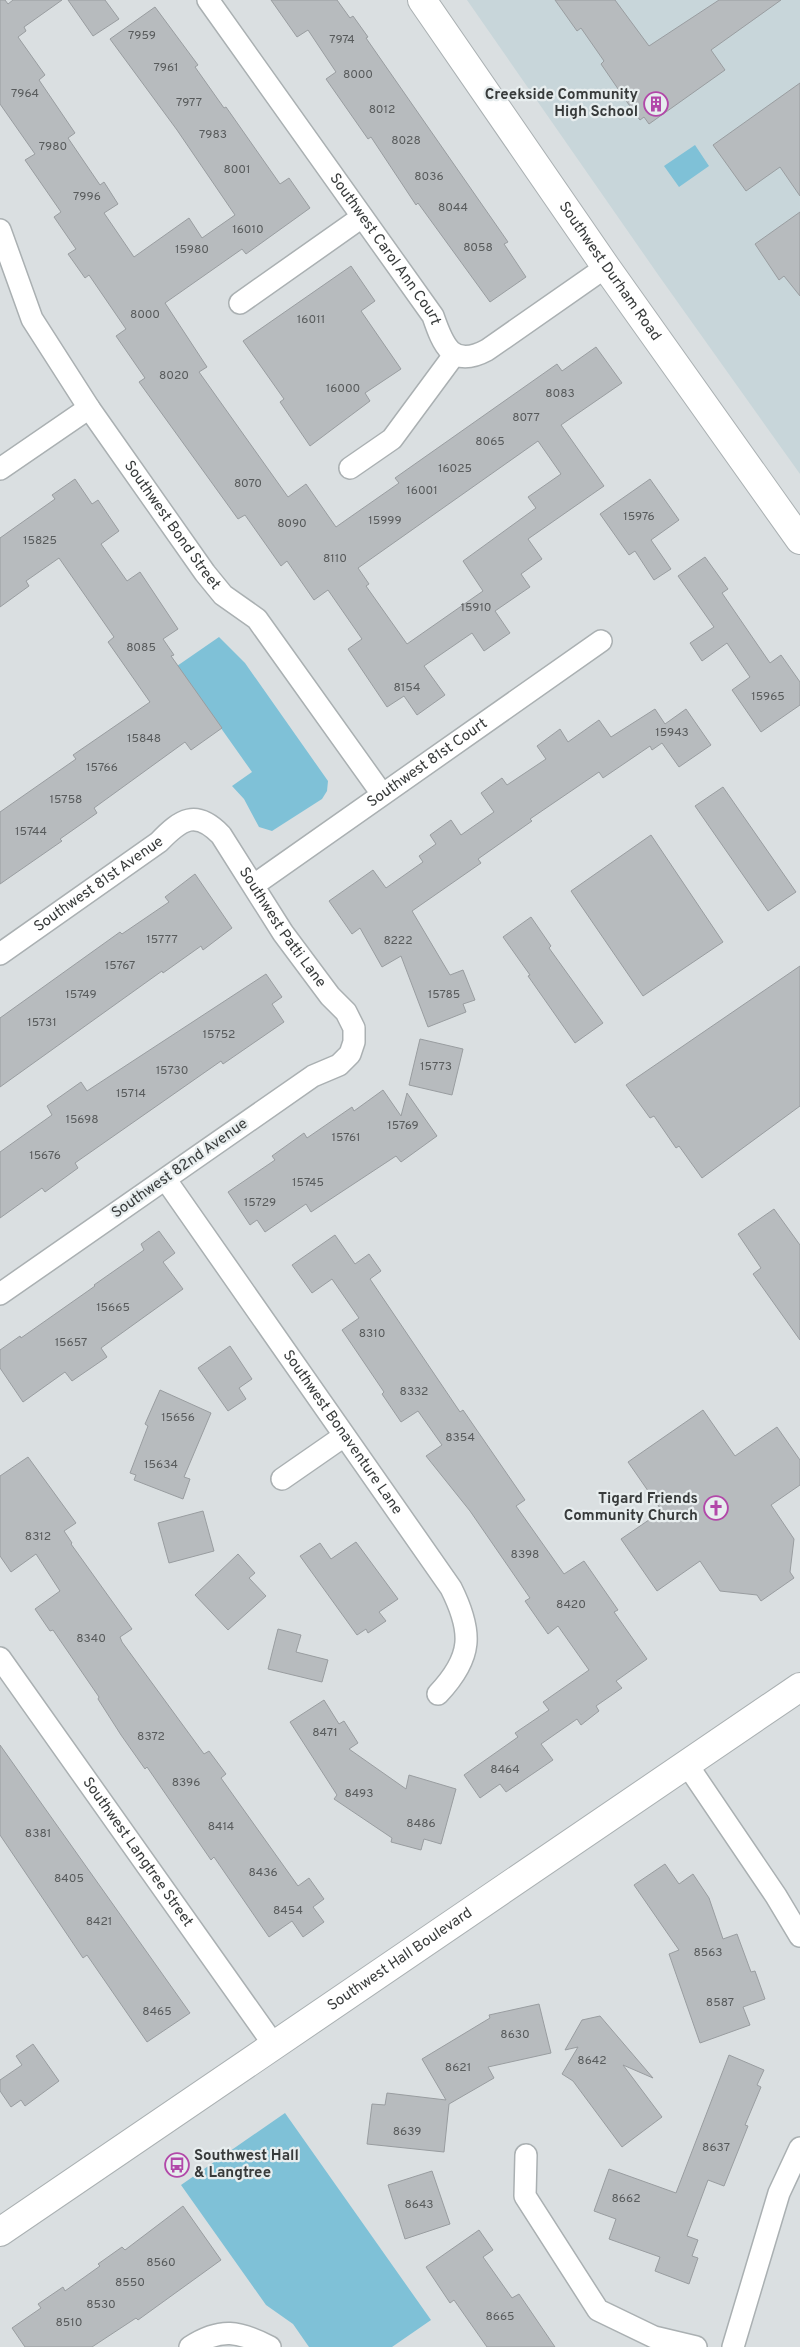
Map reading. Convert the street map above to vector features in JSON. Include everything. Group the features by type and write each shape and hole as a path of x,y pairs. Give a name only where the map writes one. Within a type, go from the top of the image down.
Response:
{"main road":[{"name":"Southwest Durham Road","path":"422,0 606,267 800,540"},
{"name":"Southwest Hall Boulevard","path":"0,2232 800,1687"}],"street":[{"name":"Southwest Carol Ann Court","path":"208,0 433,316 443,344 454,355"},
{"path":"240,304 362,217"},
{"name":"Southwest Bond Street","path":"0,230 32,319 89,408 205,573 224,595 257,619 382,794"},
{"path":"350,468 392,439 454,355 473,357 486,350 606,267"},
{"path":"0,469 89,408"},
{"name":"Southwest 81st Court","path":"254,885 601,641"},
{"name":"Southwest 81st Avenue","path":"0,954 160,842 174,827 186,820 200,820"},
{"name":"Southwest Patti Lane","path":"200,820 210,824 220,835 254,885 283,933 330,996 346,1012 354,1028 354,1042"},
{"name":"Southwest 82nd Avenue","path":"0,1294 313,1076 339,1065 350,1054 354,1042"},
{"name":"Southwest Bonaventure Lane","path":"166,1180 451,1588 467,1627 467,1646 453,1678 438,1694"},
{"path":"282,1479 344,1436"},
{"name":"Southwest Langtree Street","path":"1,1662 274,2044"},
{"path":"686,1763 776,1896 800,1936"},
{"path":"733,2347 779,2194 800,2148"},
{"path":"526,2155 524,2196 598,2310 654,2337 696,2347"},
{"path":"190,2347 204,2339 231,2333 249,2336 270,2347"}],"shaded area":[{"path":"467,0 800,0 800,474 659,276"},
{"path":"695,145 709,166 679,187 664,166"},
{"path":"219,637 245,663 328,781 327,791 322,799 272,831 259,827 244,799 232,786 252,772 177,666"},
{"path":"285,2113 431,2320 392,2347 309,2347 293,2324 266,2305 181,2185"}],"building":[{"path":"0,0 5,0 8,4 13,0 62,0 24,27 26,31 18,37 45,75 39,80 75,133 68,138 100,185 104,182 118,204 104,213 134,257 189,218 202,238 235,215 177,130 110,39 155,7 198,65 195,67 224,108 226,107 280,184 289,178 310,208 246,254 242,249 165,303 207,367 199,372 288,497 306,484 336,527 399,483 395,478 557,364 562,371 596,347 622,383 561,425 604,486 528,539 542,559 521,574 530,587 495,611 510,633 484,651 472,633 424,666 445,695 417,715 404,696 387,707 348,649 362,639 328,590 314,600 287,561 281,566 245,515 238,519 139,382 145,378 116,336 126,329 89,275 85,278 68,254 76,249 54,217 61,212 25,160 35,154 0,104","holes":["538,441 561,474 528,497 536,508 463,561 483,591 407,644 366,586 369,584 358,568"]},
{"path":"68,0 105,0 119,19 93,36"},
{"path":"271,0 337,0 350,18 353,16 368,37 366,38 508,242 504,244 526,277 490,302 418,203 416,205 371,137 368,139 326,79 336,72 308,30 297,37"},
{"path":"555,0 615,0 649,46 719,0 781,0 711,50 725,70 649,124 644,117 640,120 601,64 604,61 581,28 577,31"},
{"path":"800,83 800,196 780,167 746,191 713,145"},
{"path":"800,212 800,296 784,276 779,280 755,244"},
{"path":"351,266 375,301 361,311 401,369 365,393 370,401 310,446 280,402 284,399 243,341"},
{"path":"75,479 92,504 98,500 119,531 101,544 127,581 140,572 178,629 163,639 174,655 171,656 222,728 191,750 185,742 94,808 97,813 60,839 62,841 0,884 0,812 76,759 73,755 150,702 108,642 114,637 59,558 26,581 29,586 0,607 0,538 55,499 52,495"},
{"path":"650,479 679,520 651,540 671,569 654,580 635,551 629,555 600,514"},
{"path":"705,557 728,589 722,593 770,663 781,655 800,682 800,705 761,732 732,690 750,677 727,643 702,661 690,643 714,627 678,576"},
{"path":"655,709 665,724 686,709 711,745 679,767 662,743 652,750 650,746 603,778 599,772 530,819 532,821 478,859 481,863 412,911 450,975 463,970 475,1000 463,1004 466,1012 428,1027 401,956 382,967 360,928 352,934 329,901 373,870 386,888 423,862 419,856 436,844 430,835 451,820 461,835 494,812 481,793 502,778 507,785 546,759 537,746 560,729 568,742 599,720 611,737"},
{"path":"723,787 796,892 768,911 695,806"},
{"path":"651,835 723,942 643,996 571,891"},
{"path":"195,874 232,928 203,950 201,946 163,973 162,971 0,1087 0,1018 120,932 122,934 169,902 165,897"},
{"path":"531,917 551,946 549,948 603,1023 575,1043 503,937"},
{"path":"800,966 800,1106 702,1178 679,1146 676,1148 654,1116 650,1118 626,1085"},
{"path":"266,974 282,997 272,1004 284,1022 223,1064 221,1061 75,1163 78,1168 45,1192 42,1188 0,1218 0,1152 52,1115 47,1106 81,1082 87,1091"},
{"path":"420,1039 463,1049 452,1095 409,1085"},
{"path":"383,1090 401,1116 407,1093 437,1136 401,1162 396,1156 311,1212 306,1204 265,1232 257,1220 250,1225 228,1192 275,1160 272,1156 304,1133 307,1138 352,1107 354,1111"},
{"path":"774,1209 800,1245 800,1340 753,1274 761,1268 738,1234"},
{"path":"159,1231 175,1253 163,1262 183,1289 101,1348 107,1357 72,1381 65,1372 23,1402 0,1368 0,1350 20,1336 21,1338 144,1250 141,1244"},
{"path":"335,1235 355,1264 369,1254 381,1271 370,1279 460,1412 463,1410 525,1500 516,1506 564,1574 584,1561 618,1610 614,1612 647,1659 616,1681 622,1688 596,1706 599,1711 581,1725 577,1719 541,1744 553,1760 506,1792 500,1784 480,1798 464,1775 518,1737 515,1733 549,1710 543,1702 589,1670 558,1626 548,1634 525,1601 530,1598 470,1511 426,1456 442,1445 418,1411 401,1422 382,1394 384,1392 342,1330 359,1318 332,1279 312,1293 292,1265"},
{"path":"230,1346 252,1379 239,1388 246,1399 228,1411 198,1368"},
{"path":"160,1390 211,1413 184,1477 190,1479 183,1499 134,1480 136,1475 130,1473 148,1426 145,1424"},
{"name":"Tigard Friends Community Church","path":"703,1410 735,1456 777,1427 800,1460 800,1485 771,1505 794,1539 790,1572 794,1578 761,1601 757,1595 720,1591 700,1561 657,1591 621,1539 662,1511 628,1462"},
{"path":"28,1457 76,1523 64,1531 71,1544 132,1629 120,1637 122,1642 204,1754 209,1751 226,1774 221,1778 298,1886 309,1878 324,1899 313,1907 324,1922 303,1937 292,1921 269,1937 214,1857 211,1860 147,1767 145,1769 121,1735 98,1699 99,1697 53,1630 50,1631 35,1609 60,1591 36,1554 11,1572 0,1556 0,1476"},
{"path":"203,1511 214,1551 169,1563 158,1523"},
{"path":"356,1542 398,1599 379,1612 386,1621 368,1633 366,1629 357,1635 300,1556 320,1543 331,1559"},
{"path":"238,1554 255,1573 249,1578 266,1596 228,1630 195,1595"},
{"path":"278,1629 301,1635 296,1652 328,1660 322,1682 268,1669"},
{"path":"324,1700 339,1724 344,1721 358,1743 349,1749 406,1789 409,1775 456,1789 441,1844 424,1839 421,1850 391,1842 392,1838 334,1799 337,1795 290,1722"},
{"path":"0,1745 190,2013 147,2042 87,1955 83,1958 0,1835"},
{"path":"665,1864 679,1884 693,1874 709,1898 723,1939 737,1934 751,1972 755,1971 765,1999 743,2007 750,2025 700,2043 669,1954 679,1950 634,1885"},
{"path":"539,2004 551,2053 488,2067 494,2078 449,2104 444,2152 367,2144 372,2104 385,2105 387,2093 446,2100 422,2059 490,2018 489,2015"},
{"path":"600,2016 653,2078 623,2065 662,2117 622,2147 573,2081 562,2074 578,2047 565,2050 582,2020"},
{"path":"33,2044 59,2081 25,2106 21,2100 11,2107 0,2091 0,2080 22,2065 16,2056"},
{"path":"729,2055 764,2070 757,2085 761,2087 745,2125 748,2126 724,2186 708,2180 687,2236 698,2240 692,2256 698,2258 689,2284 655,2271 660,2257 609,2239 616,2219 594,2211 609,2169 676,2193"},
{"path":"432,2171 450,2224 405,2239 388,2185"},
{"path":"183,2206 221,2260 138,2320 136,2318 92,2347 25,2347 12,2328 41,2308 38,2304 63,2287 65,2291 100,2266 98,2264 122,2247 125,2250"},
{"path":"479,2230 493,2250 483,2257 512,2298 519,2294 555,2347 487,2347 454,2300 450,2303 426,2267"}],"place":[{"name":"Creekside Community High School","path":"656,104"},
{"name":"Tigard Friends Community Church","path":"716,1508"},
{"name":"Southwest Hall & Langtree","path":"177,2165"}]}
